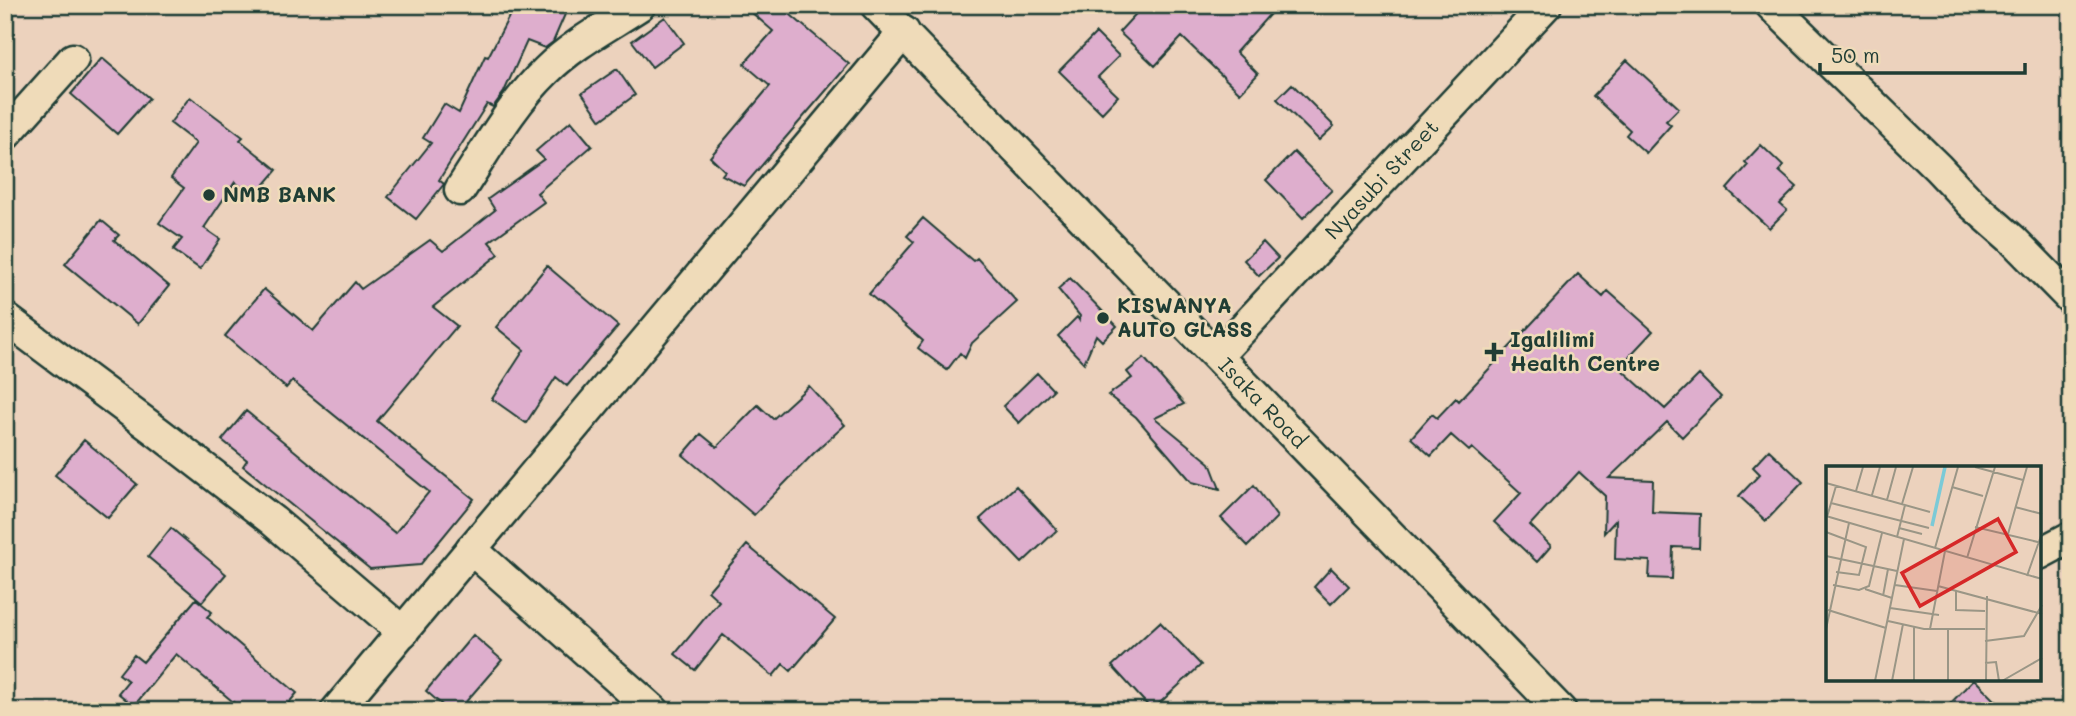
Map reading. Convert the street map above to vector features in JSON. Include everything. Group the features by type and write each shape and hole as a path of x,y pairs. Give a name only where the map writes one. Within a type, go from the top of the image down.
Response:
{"street":[{"path":"460,190 510,113 546,71 573,49 640,5"},
{"name":"Isaka Road","path":"876,5 1561,711"},
{"name":"Nyasubi Street","path":"1218,355 1546,5"},
{"path":"1771,5 1938,168 1971,204 2013,240 2071,299"},
{"path":"336,711 904,32"},
{"path":"5,135 73,59"},
{"path":"5,318 262,513 403,632"},
{"path":"2041,553 2071,537"},
{"path":"471,549 654,711"}],"building":[{"path":"515,5 569,5 553,42 545,48 527,41 504,92 493,107 487,104 439,180 444,184 416,219 388,197 431,143 423,138 444,104 459,113 485,56 488,57"},
{"path":"743,5 779,5 849,64 744,186 722,175 725,171 710,157 770,86 744,64 773,31"},
{"path":"1144,5 1278,5 1236,52 1258,74 1240,93 1182,37 1155,66 1119,32"},
{"path":"665,17 684,43 652,67 632,41"},
{"path":"1096,33 1119,56 1098,77 1118,96 1102,113 1059,71"},
{"path":"102,58 149,98 117,134 71,94"},
{"path":"1627,60 1679,108 1666,121 1671,125 1646,153 1626,135 1630,130 1593,96"},
{"path":"617,69 635,95 601,120 582,93"},
{"path":"1292,84 1334,126 1319,140 1277,99"},
{"path":"190,97 243,137 240,140 277,170 254,197 235,182 204,228 220,239 200,269 173,250 182,239 159,223 184,188 171,178 196,143 170,123"},
{"path":"571,121 592,146 537,193 544,202 489,242 499,254 433,307 457,326 377,421 474,499 420,565 370,569 243,466 247,460 222,440 246,411 395,533 429,492 292,381 286,388 225,336 264,289 313,331 355,282 361,289 430,240 443,251 495,210 488,199 544,159 536,151"},
{"path":"1761,145 1783,166 1779,171 1797,187 1780,204 1787,210 1769,228 1727,189 1748,165 1745,162"},
{"path":"1294,152 1332,190 1303,218 1266,180"},
{"path":"923,218 973,261 977,258 1017,302 972,343 965,358 960,353 947,370 918,348 923,341 869,294 914,242 907,236"},
{"path":"101,220 119,235 114,240 169,286 138,324 65,264"},
{"path":"1263,242 1278,258 1259,276 1244,260"},
{"path":"547,266 618,326 567,386 556,377 526,423 492,399 524,350 496,327"},
{"path":"1578,274 1603,297 1608,291 1653,331 1623,363 1626,366 1622,370 1665,409 1699,375 1721,397 1682,437 1667,422 1609,478 1653,480 1652,512 1700,514 1699,548 1673,547 1672,579 1649,578 1650,561 1615,559 1616,520 1604,533 1605,496 1579,472 1530,525 1551,546 1537,562 1494,522 1521,493 1472,448 1469,451 1451,435 1431,456 1411,438 1432,414 1437,418 1456,398 1459,401"},
{"path":"1070,278 1117,326 1102,341 1096,335 1084,363 1058,336 1077,317 1079,320 1080,316 1058,289"},
{"path":"1144,358 1184,404 1155,418 1210,463 1220,489 1192,482 1136,417 1108,395 1132,378 1127,372"},
{"path":"1037,373 1053,390 1019,423 1003,406"},
{"path":"809,386 845,425 754,515 683,455 701,434 717,447 758,405 773,419"},
{"path":"84,440 137,484 108,518 55,475"},
{"path":"1769,450 1803,482 1766,521 1739,496 1760,474 1753,467"},
{"path":"1254,485 1277,517 1248,546 1221,518"},
{"path":"1016,486 1057,530 1022,563 980,519"},
{"path":"171,528 226,574 202,602 148,557"},
{"path":"747,545 835,619 791,671 783,664 773,676 723,635 695,670 675,654 719,601 708,591"},
{"path":"1331,568 1349,586 1331,604 1314,587"},
{"path":"196,599 212,612 207,617 297,693 282,711 244,711 176,654 134,706 118,693 128,681 119,674 134,655 143,662"},
{"path":"1160,622 1201,665 1152,710 1112,666"},
{"path":"473,635 502,660 458,711 449,711 426,691"},
{"path":"1972,681 1976,681 2006,711 1943,711"}],"place":[{"name":"NMB BANK","path":"209,195"},
{"name":"KISWANYA AUTO GLASS","path":"1103,318"},
{"name":"Igalilimi Health Centre","path":"1494,352"}]}
